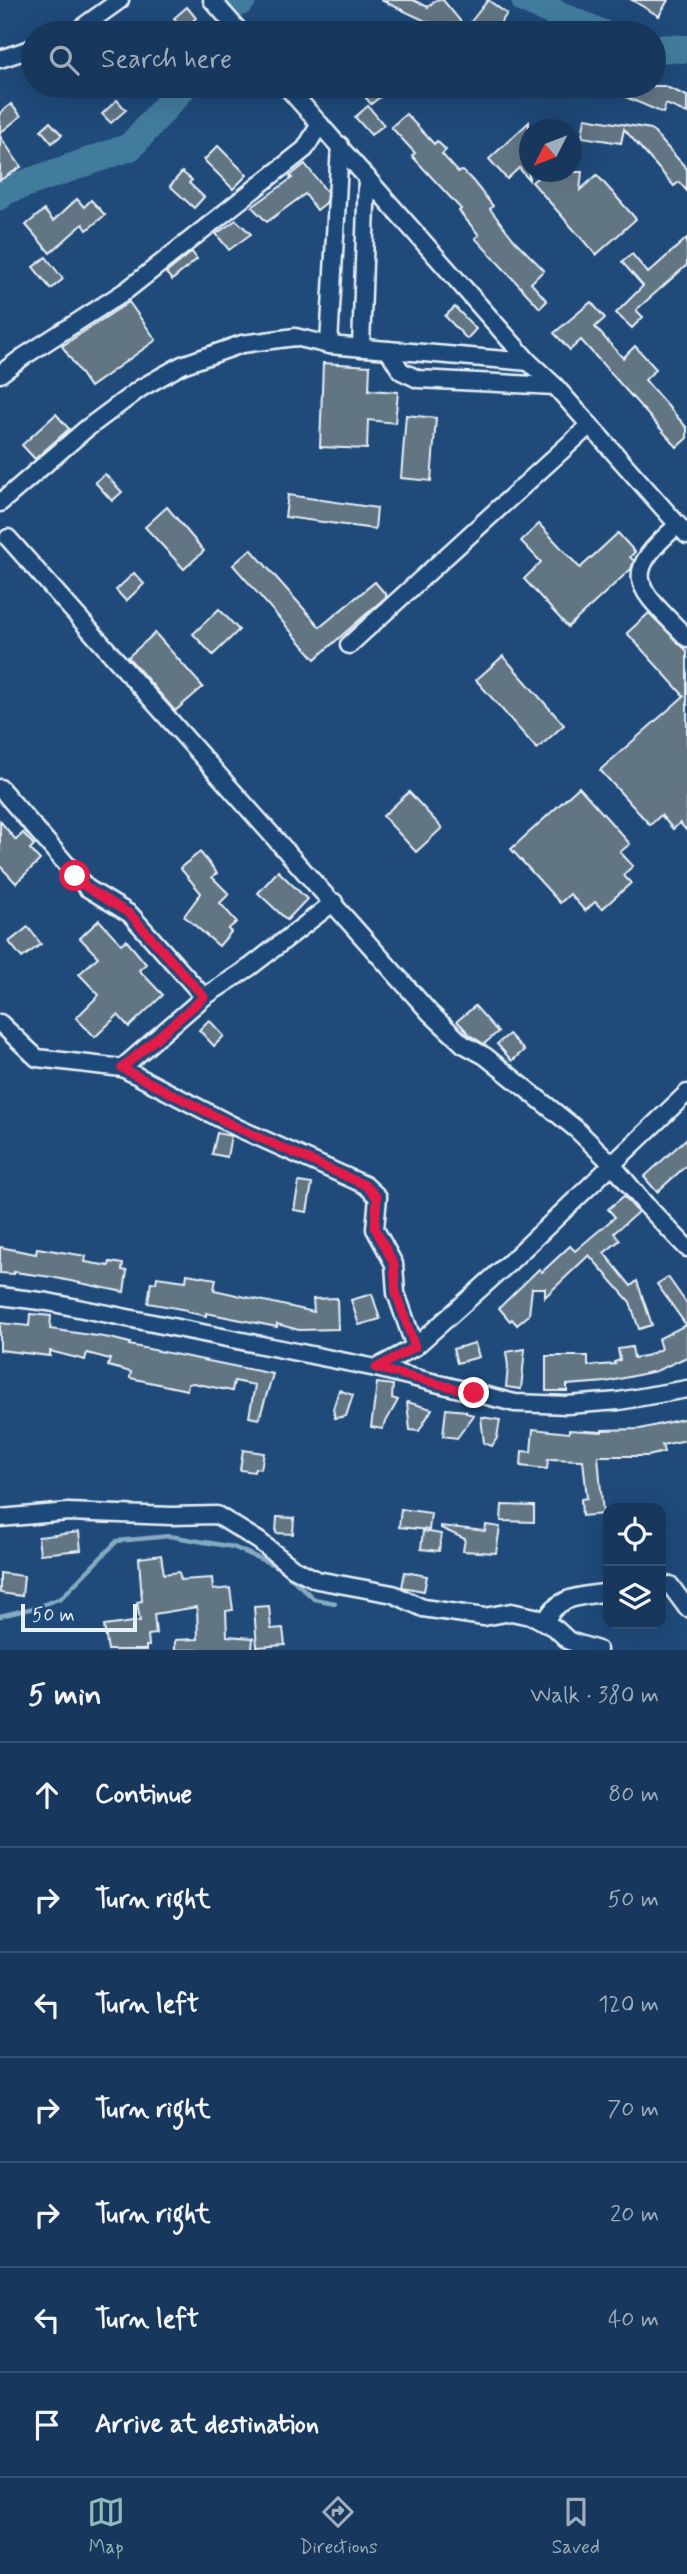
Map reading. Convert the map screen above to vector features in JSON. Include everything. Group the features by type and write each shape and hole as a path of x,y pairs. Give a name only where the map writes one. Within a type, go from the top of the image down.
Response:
{"street":[{"path":"91,21 120,0"},
{"path":"212,0 230,21"},
{"path":"0,59 21,52"},
{"path":"297,98 529,362 555,386 682,523 644,558 638,573 650,599 687,638"},
{"path":"0,374 127,290 305,149 320,124"},
{"path":"329,345 340,145"},
{"path":"362,348 367,177"},
{"path":"0,503 76,438 141,388 182,366 242,344 295,337 329,345 529,362"},
{"path":"388,350 401,371 418,379 555,386"},
{"path":"349,645 590,425"},
{"path":"8,538 430,1013 463,1044 485,1056 576,1129 611,1163 687,1248"},
{"path":"0,788 87,888 130,914 204,997"},
{"path":"122,1068 204,997 250,967 334,902"},
{"path":"0,1023 37,1058 122,1068 238,1128 365,1185 377,1197 375,1228 394,1264 396,1293 415,1347"},
{"path":"376,1368 415,1347 687,1093"},
{"path":"0,1296 48,1302 376,1368 516,1403 567,1405 606,1402 687,1389"},
{"path":"0,1518 68,1512 217,1515 259,1541 293,1568 317,1580 393,1594 422,1608 484,1617 511,1612 545,1622 569,1641 598,1650"},
{"path":"666,1586 687,1581"},
{"path":"666,1587 687,1608"},
{"path":"545,1622 553,1607 564,1600 603,1593"}],"building":[{"path":"381,0 413,0 428,7 436,0 443,0 460,21 426,21"},
{"path":"488,0 507,14 502,21 472,21"},
{"path":"632,0 668,0 659,16"},
{"path":"187,7 196,18 193,21 177,21 174,18"},
{"path":"666,87 687,96 687,113 666,104 663,113 628,98 666,98"},
{"path":"366,98 379,98 371,104"},
{"path":"117,100 126,110 111,123 102,114"},
{"path":"11,104 21,116 0,133 0,113"},
{"path":"368,106 384,125 371,135 355,117"},
{"path":"406,114 434,144 437,141 446,150 442,154 458,172 463,171 472,180 493,206 490,209 515,241 544,270 531,283 547,301 540,308 475,238 479,235 459,211 461,209 412,156 415,153 391,127"},
{"path":"585,118 651,129 687,169 687,191 679,182 674,186 624,129 621,143 582,137"},
{"path":"50,122 62,135 52,143 41,130"},
{"path":"519,131 519,168 507,179 489,159"},
{"path":"0,136 21,167 0,180"},
{"path":"218,146 247,175 233,189 204,160"},
{"path":"305,164 327,192 326,203 317,210 305,194 267,222 252,207 292,178 290,176"},
{"path":"182,172 192,180 189,183 204,197 194,208 170,186"},
{"path":"597,175 636,219 596,255 532,182 581,182 580,190"},
{"path":"77,199 84,207 91,200 105,215 87,230 83,224 50,253 26,225 44,210 53,221"},
{"path":"236,220 251,234 229,250 216,234"},
{"path":"687,238 687,265 636,310 643,317 632,328 616,313 643,286 622,262 632,254 648,273"},
{"path":"192,252 197,259 172,280 166,273"},
{"path":"46,257 63,279 51,289 33,267"},
{"path":"129,302 156,340 90,387 62,346"},
{"path":"591,302 605,318 595,327 623,358 635,346 656,369 645,380 687,428 687,438 677,447 581,340 570,350 554,333"},
{"path":"455,307 476,329 467,339 445,316"},
{"path":"323,363 370,366 369,390 398,392 395,423 368,420 367,449 320,447"},
{"path":"56,414 69,429 35,459 22,445"},
{"path":"406,415 436,418 431,481 401,478"},
{"path":"105,474 122,492 112,501 95,482"},
{"path":"288,495 377,508 375,529 285,517"},
{"path":"167,507 204,551 184,569 145,527"},
{"path":"539,524 580,568 618,533 635,552 630,557 634,561 631,569 568,627 524,579 541,562 521,541"},
{"path":"251,549 320,627 375,582 387,596 315,659 233,565"},
{"path":"134,573 144,584 126,601 116,590"},
{"path":"219,609 239,630 213,655 193,634"},
{"path":"649,613 687,651 687,831 680,823 673,829 661,815 650,825 600,770 684,696 627,633"},
{"path":"155,633 203,687 175,711 128,657"},
{"path":"503,656 564,725 537,749 476,680"},
{"path":"579,787 630,844 620,852 633,866 623,875 631,883 602,909 595,902 585,911 570,894 560,903 511,849"},
{"path":"409,792 442,828 416,852 383,816"},
{"path":"0,821 16,840 23,833 34,845 30,849 40,860 16,883 0,866"},
{"path":"200,852 217,873 212,877 229,894 220,903 237,922 228,929 231,932 219,946 184,916 201,893 180,868"},
{"path":"278,871 307,899 287,920 258,893"},
{"path":"99,920 121,944 126,940 146,964 139,970 163,995 129,1027 118,1015 95,1037 76,1018 99,995 79,974 98,957 80,938"},
{"path":"28,927 41,944 22,958 9,942"},
{"path":"475,1006 498,1032 484,1044 471,1036 457,1021"},
{"path":"209,1020 224,1036 214,1046 199,1030"},
{"path":"509,1034 524,1050 512,1061 497,1044"},
{"path":"217,1133 231,1136 227,1157 212,1154"},
{"path":"687,1138 687,1165 657,1192 644,1177"},
{"path":"299,1182 312,1184 307,1212 294,1210"},
{"path":"624,1196 638,1212 614,1233 620,1240 604,1253 631,1286 637,1281 652,1325 639,1329 630,1302 589,1255 545,1297 545,1288 532,1288 529,1315 517,1325 512,1319 510,1321 499,1308 539,1269 542,1272 570,1246 575,1251 615,1217 608,1209"},
{"path":"0,1247 36,1254 37,1248 86,1256 85,1262 109,1266 110,1262 123,1264 122,1270 127,1271 124,1292 51,1277 0,1273"},
{"path":"187,1274 216,1279 214,1290 314,1312 313,1299 337,1298 338,1329 299,1330 277,1324 277,1327 206,1313 206,1316 148,1303 151,1282 156,1283 157,1277 186,1281"},
{"path":"668,1277 687,1304 687,1357 656,1371 606,1382 567,1385 567,1391 546,1391 546,1356 588,1356 588,1366 615,1364 614,1362 620,1360 618,1349 632,1347 634,1358 661,1349 658,1339 686,1325 657,1284"},
{"path":"372,1294 380,1319 359,1325 351,1300"},
{"path":"30,1314 51,1316 50,1329 110,1338 130,1343 129,1345 273,1374 259,1419 249,1417 255,1385 234,1381 232,1391 193,1383 188,1384 187,1390 130,1378 131,1372 108,1366 110,1359 87,1353 85,1360 50,1351 50,1356 0,1350 0,1323 29,1326"},
{"path":"475,1343 479,1357 457,1363 453,1349"},
{"path":"525,1349 521,1389 506,1387 506,1352"},
{"path":"377,1383 393,1385 392,1398 398,1400 382,1429 371,1427"},
{"path":"339,1390 353,1395 346,1416 335,1418 333,1409"},
{"path":"407,1402 432,1409 419,1431 410,1430"},
{"path":"446,1409 466,1411 474,1415 457,1438 443,1436"},
{"path":"481,1417 500,1420 497,1438 492,1446 484,1443"},
{"path":"687,1418 687,1440 662,1445 664,1452 648,1456 598,1456 603,1514 582,1516 581,1499 587,1498 583,1460 548,1459 547,1469 521,1466 522,1451 531,1452 533,1429 569,1433 569,1430 602,1432 640,1429"},
{"path":"243,1450 264,1453 261,1469 255,1468 254,1472 240,1470"},
{"path":"502,1505 534,1506 534,1522 501,1521"},
{"path":"401,1509 431,1513 429,1530 399,1527"},
{"path":"277,1517 294,1518 293,1534 276,1533"},
{"path":"486,1525 500,1527 496,1553 463,1551 465,1539 441,1528 485,1531"},
{"path":"423,1531 441,1534 439,1551 421,1549"},
{"path":"79,1532 81,1550 40,1554 38,1537"},
{"path":"161,1555 164,1574 179,1572 181,1580 212,1578 213,1590 230,1588 233,1610 226,1611 227,1636 253,1638 252,1650 175,1650 175,1640 198,1639 197,1607 154,1614 156,1634 148,1635 149,1646 146,1646 146,1650 108,1650 104,1626 140,1621 137,1602 142,1601 139,1558"},
{"path":"405,1572 427,1576 424,1591 402,1587"},
{"path":"0,1573 24,1576 22,1596 0,1593"},
{"path":"269,1606 271,1629 283,1628 285,1645 257,1647 254,1607"}],"waterway":[{"path":"525,0 573,21"},
{"path":"666,48 687,49"},
{"path":"0,196 4,191 130,147 173,98"},
{"path":"0,1616 61,1598 117,1541 170,1536 233,1547 281,1568 314,1599 335,1603"}],"route":[{"path":"75,876 87,888 130,914 204,997 151,1040 122,1068 238,1128 365,1185 377,1197 375,1228 394,1264 396,1293 415,1347 376,1368 474,1393"}]}
